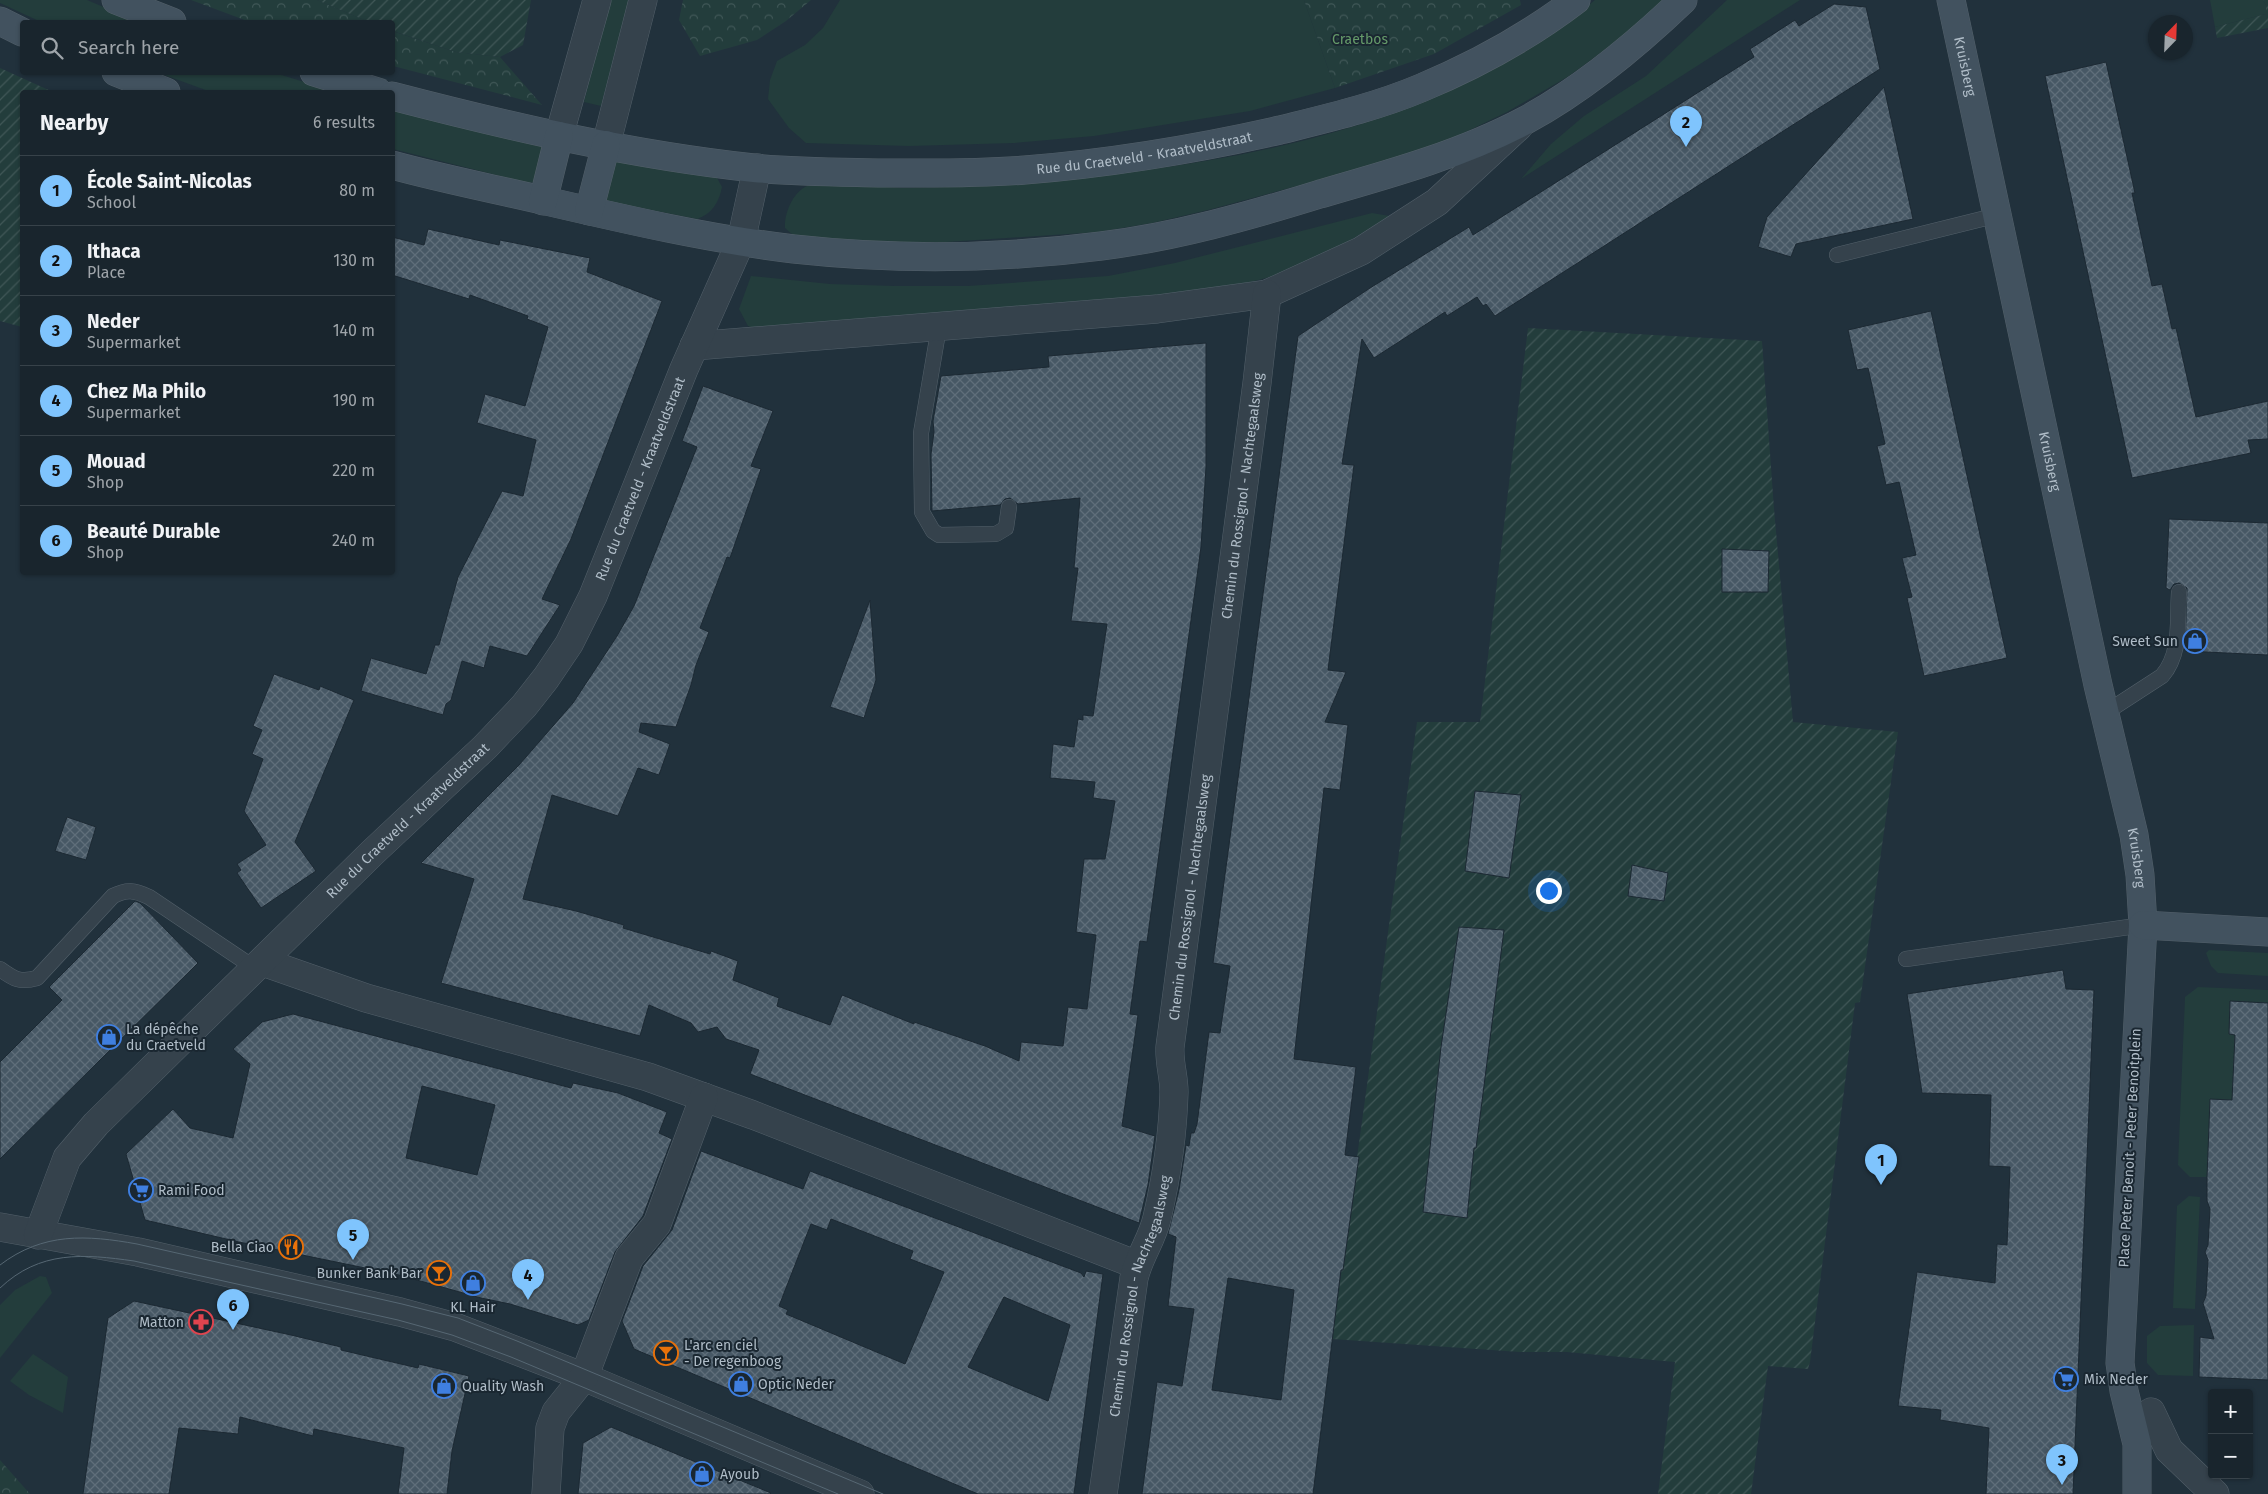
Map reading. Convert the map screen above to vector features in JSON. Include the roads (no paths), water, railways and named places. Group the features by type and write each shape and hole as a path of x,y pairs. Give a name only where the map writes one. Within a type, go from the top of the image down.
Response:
{"street":[{"path":"116,0 167,20"},
{"path":"543,200 597,0"},
{"path":"589,211 643,0"},
{"name":"Rue du Craetveld - Kraatveldstraat","path":"38,1234 67,1158 112,1107 259,966 372,853 485,747 524,706 569,644 593,596 694,346 741,241 757,168 842,172 1022,171 1110,162 1235,140 1366,108 1419,89 1490,56 1576,0"},
{"path":"395,166 589,211 741,241 795,249 861,254 957,257 1102,246 1206,226 1371,180 1480,141 1526,120 1564,97 1618,57 1683,0"},
{"name":"Kruisberg","path":"1951,0 2105,713 2134,835 2140,875 2143,924"},
{"path":"0,21 20,31"},
{"path":"124,75 161,90"},
{"path":"324,75 372,90"},
{"path":"395,97 559,136 648,153 757,168"},
{"path":"694,346 1157,309 1267,294 1361,251 1437,202 1526,120"},
{"name":"Chemin du Rossignol - Nachtegaalsweg","path":"1103,1494 1137,1265 1155,1226 1170,1138 1174,1079 1169,1064 1170,1047 1263,342 1267,294"},
{"path":"2143,924 2268,932"},
{"name":"Place Peter Benoit - Peter Benoitplein","path":"2137,1494 2137,1444 2121,1377 2120,1363 2143,924"},
{"path":"259,966 366,998 615,1066 704,1097 1137,1265"},
{"path":"546,1494 550,1428 556,1412 584,1377 629,1258 657,1224 704,1097"},
{"path":"0,1227 138,1252 428,1319 480,1335 860,1494"},
{"path":"2151,1412 2169,1450 2215,1494"}],"lane":[{"path":"1836,255 1998,215"},
{"path":"939,327 921,433 922,512 933,531 940,535 996,534 1006,528 1009,507"},
{"path":"2105,713 2162,676 2170,667 2176,649 2179,592"},
{"path":"0,969 11,977 24,981 37,978 112,896 125,890 135,891 149,897 259,966"},
{"path":"1906,959 2143,924"}],"tram line":[{"path":"0,1265 16,1254 49,1241 83,1238 119,1241 458,1318 883,1494"},
{"path":"0,1288 15,1276 47,1261 80,1256 98,1257 134,1261 398,1320 452,1335 511,1357 838,1494"}],"place":[{"name":"Ithaca","path":"1686,147"},
{"name":"Sweet Sun","path":"2195,641"},
{"name":"La dépêche du Craetveld","path":"109,1037"},
{"name":"École Saint-Nicolas","path":"1881,1185"},
{"name":"Rami Food","path":"141,1190"},
{"name":"Bella Ciao","path":"291,1247"},
{"name":"Mouad","path":"353,1260"},
{"name":"Bunker Bank Bar","path":"439,1273"},
{"name":"KL Hair","path":"473,1283"},
{"name":"Chez Ma Philo","path":"528,1300"},
{"name":"Matton","path":"201,1322"},
{"name":"Beauté Durable","path":"233,1330"},
{"name":"L'arc en ciel - De regenboog","path":"666,1353"},
{"name":"Mix Neder","path":"2066,1379"},
{"name":"Optic Neder","path":"741,1384"},
{"name":"Quality Wash","path":"444,1386"},
{"name":"Ayoub","path":"702,1474"},
{"name":"Neder","path":"2062,1485"}],"park label":[{"name":"Craetbos","path":"1360,39"}]}
